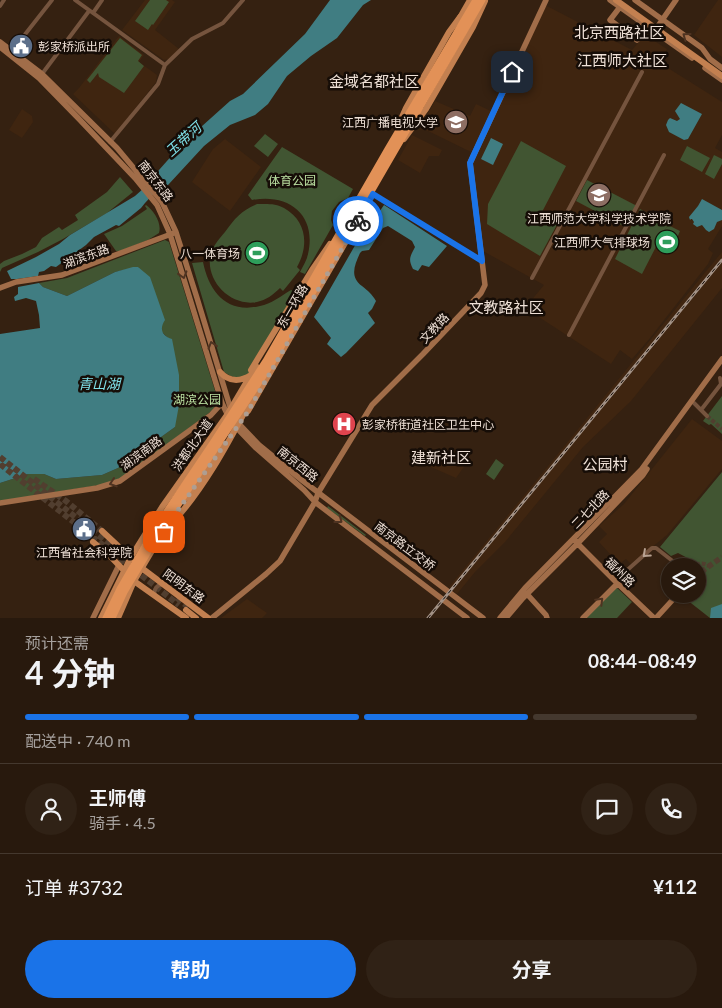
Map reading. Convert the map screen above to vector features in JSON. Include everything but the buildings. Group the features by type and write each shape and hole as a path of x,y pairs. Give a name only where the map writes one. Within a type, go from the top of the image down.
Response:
{"highway":[{"name":"东一环路","path":"106,618 120,589 153,532 266,361 388,148 476,0"},
{"name":"东一环路","path":"112,618 124,592 158,535 261,381 484,0"}],"main road":[{"name":"洪都北大道","path":"100,618 131,557 162,507 229,412 380,159 470,0"},
{"name":"洪都北大道","path":"118,618 134,581 171,520 252,405 484,0"},
{"name":"文教路","path":"210,618 280,561 315,502 318,493 372,405 481,293 485,285 470,163 546,0"},
{"path":"610,0 722,80"},
{"path":"616,0 722,74"},
{"path":"623,0 722,74"},
{"path":"635,0 702,48 710,59 722,68"},
{"path":"658,26 676,0"},
{"path":"620,7 610,20 637,40 648,27"},
{"path":"388,148 406,108 449,32 460,17"},
{"name":"南京东路","path":"0,42 42,74 117,148 144,185 166,209 222,403 229,412"},
{"name":"南京东路","path":"0,47 39,78 144,185"},
{"path":"220,372 231,380 240,380 249,376 312,270 354,210"},
{"name":"南京东路","path":"173,233 198,298 220,372 229,412"},
{"name":"湖滨东路","path":"0,288 19,282 62,275 173,233"},
{"name":"二七北路","path":"506,618 641,470 722,359"},
{"name":"二七北路","path":"500,618 525,588 576,542 642,475 722,364"},
{"path":"164,532 179,516 222,454 261,381"},
{"name":"湖滨南路","path":"0,503 97,488 120,481 210,415 222,403"},
{"name":"南京西路","path":"229,412 238,427 256,448 315,502 357,533"},
{"name":"南京西路","path":"238,427 318,493 362,526"},
{"name":"南京路立交桥","path":"362,526 376,540 478,618"},
{"name":"南京路立交桥","path":"362,526 483,618"},
{"name":"阳明东路","path":"102,531 142,569 210,618"},
{"name":"南京路立交桥","path":"357,533 466,618"},
{"name":"南京路立交桥","path":"357,533 374,543 472,618"},
{"name":"阳明东路","path":"94,542 134,581 186,618"},
{"name":"福州路","path":"576,542 655,618"},
{"path":"93,618 119,565"},
{"path":"583,618 616,582"},
{"path":"527,594 547,618"},
{"path":"655,618 669,603"},
{"name":"阳明东路","path":"196,618 187,609 203,618"}],"street":[{"path":"0,6 4,0"},
{"path":"12,51 52,0"},
{"path":"75,0 165,65"},
{"path":"42,74 102,0"},
{"path":"110,142 158,84 165,65 192,39 223,23 243,0"},
{"path":"532,278 642,72"},
{"path":"569,335 664,155"},
{"path":"373,194 482,261"},
{"path":"701,410 721,384 721,379 714,374"},
{"path":"694,403 707,416"},
{"path":"616,582 652,548 656,548 669,558"},
{"path":"156,596 155,588 163,584"}],"shaded area":[{"path":"145,0 172,0 175,2 155,30 179,49 170,59 164,60 122,30"},
{"path":"718,0 722,0 722,57 694,35"},
{"name":"江西师范大学科学技术学院","path":"545,5 632,50 645,35 667,49 660,63 722,102 722,135 715,148 722,152 722,226 708,249 713,253 708,264 632,359 620,350 611,364 525,308 544,285 483,251 473,163"},
{"path":"119,36 144,55 139,62 157,75 156,82 115,134 73,94"},
{"name":"江西广播电视大学","path":"435,101 470,116 476,104 493,112 471,152 420,127"},
{"path":"22,109 32,116 33,122 22,138 9,130"},
{"path":"412,135 442,150 439,156 429,156 420,173 398,160"},
{"path":"225,139 261,167 230,211 192,182 213,149"},
{"path":"722,252 722,288 631,401 583,447 505,542 475,572 457,594 449,587"},
{"path":"692,419 722,441 722,469 667,535 631,564 626,559 619,564 599,542 607,534 599,526 624,504"},
{"path":"454,451 468,461 456,478 431,467 434,460"},
{"path":"247,599 267,613 262,618 221,618"}],"green space":[{"path":"150,0 166,0 169,2 148,30 135,21"},
{"path":"120,38 142,55 138,61 144,66 124,93 99,77 98,73 90,83 87,80"},
{"path":"265,134 278,144 268,157 254,146"},
{"path":"521,141 566,166 542,212 559,221 540,256 487,224 488,204"},
{"path":"687,146 710,158 702,172 680,160"},
{"name":"体育公园","path":"282,147 353,189 348,198 339,202 332,211 331,220 333,225 305,274 300,272 305,263 310,240 304,218 288,204 278,200 252,200 248,195"},
{"path":"714,155 722,159 722,164 714,179 705,174"},
{"path":"120,177 133,192 107,213 63,239 2,268 0,272 0,264 4,261 36,247 42,238 59,227 62,230 78,220 75,215 107,192"},
{"path":"587,180 637,206 625,227 576,201"},
{"name":"八一体育场","path":"257,204 278,205 292,213 301,227 304,243 301,259 297,267 300,270 283,291 280,288 263,300 248,303 230,297 217,284 210,267 210,258 216,244 235,219 242,212"},
{"path":"146,205 157,218 160,229 159,233 148,240 116,251 104,234 122,226 147,209"},
{"path":"640,209 668,224 665,230 668,225 680,231 677,238 663,233 675,239 670,250 658,244 660,239 642,274 615,259"},
{"name":"湖滨公园","path":"165,240 169,242 216,394 217,402 213,410 119,480 100,485 0,501 0,483 28,474 44,474 56,479 102,475 118,468 175,427 168,338 162,332 162,324 138,267 115,272 67,296 43,287 39,283 67,278"},
{"path":"203,262 210,283 215,291 229,304 238,307 248,308 264,305 291,290 297,292 250,373 243,376 234,377 224,372 192,263"},
{"path":"722,396 722,434 711,424 709,425 703,421"},
{"path":"496,459 504,465 494,480 486,474"},
{"path":"722,472 722,618 710,618 691,603 706,603 706,558 688,558 678,553 671,556 660,547"},
{"path":"328,506 366,535 327,508"},
{"path":"616,587 632,602 617,618 586,618"}],"water":[{"path":"330,0 371,0 363,5 337,38 287,76 268,104 255,115 230,125 204,146 168,185 158,189 141,208 119,226 116,225 94,237 56,267 51,266 39,272 38,276 11,279 7,271 59,244 70,235 135,196 153,180 159,170 182,144 230,101 243,94 305,34"},
{"path":"681,103 702,114 688,139 684,140 669,132 666,125 670,118 677,121 680,119 675,111"},
{"path":"491,138 503,144 493,165 481,159"},
{"path":"702,199 722,210 722,220 717,222 714,229 709,232 702,225 697,227 693,224 694,222 689,217"},
{"path":"384,205 447,246 429,267 422,265 418,271 413,269 410,263 415,247 412,241 388,226 383,228 369,250 360,253 354,270 354,275 358,282 376,301 368,313 375,323 341,357 327,344 331,338 314,317 373,214 377,215"},
{"name":"青山湖","path":"138,267 150,277 165,320 162,332 172,339 179,375 179,405 175,427 118,468 102,475 56,479 44,474 28,474 0,483 0,334 40,328 36,301 26,298 15,301 14,297 18,294 18,287 39,283 43,287 67,296 115,272"},
{"path":"722,604 722,618 710,618 711,608"}],"tunnel":[{"path":"707,416 722,429"},
{"path":"0,457 128,559"},
{"path":"0,464 179,605"},
{"path":"34,479 66,501 102,531"},
{"path":"706,568 722,557"},
{"path":"177,598 188,607"}],"railway":[{"path":"428,618 722,260"}],"way so far":[{"path":"164,532 247,413 358,221"}],"place":[{"name":"彭家桥派出所","path":"21,46"},
{"name":"江西广播电视大学","path":"456,122"},
{"name":"江西师范大学科学技术学院","path":"599,195"},
{"name":"江西师大气排球场","path":"667,242"},
{"name":"八一体育场","path":"257,253"},
{"name":"彭家桥街道社区卫生中心","path":"344,424"},
{"name":"江西省社会科学院","path":"84,529"}],"district":[{"name":"北京西路社区","path":"619,32"},
{"name":"江西师大社区","path":"622,60"},
{"name":"金域名都社区","path":"374,81"},
{"name":"文教路社区","path":"506,307"},
{"name":"建新社区","path":"441,457"},
{"name":"公园村","path":"605,464"}],"route":[{"path":"358,221 373,194 482,261 470,163 512,72"}],"water label":[{"name":"玉带河","path":"183,139"}]}
